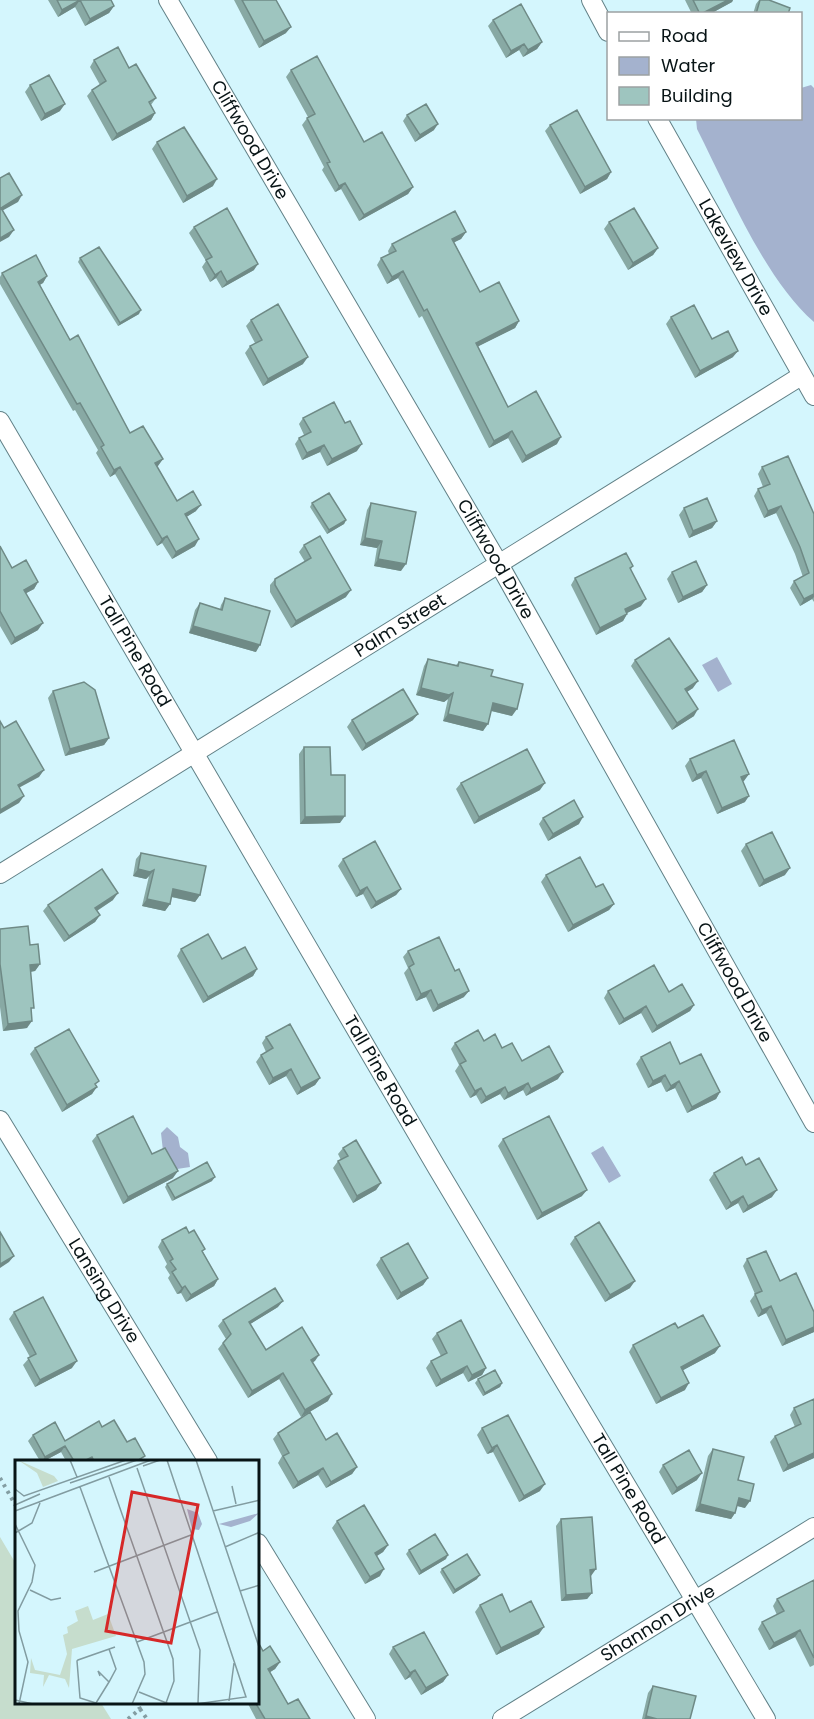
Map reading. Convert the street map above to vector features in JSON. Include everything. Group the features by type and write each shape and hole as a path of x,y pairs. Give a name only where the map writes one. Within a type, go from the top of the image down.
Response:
{"street":[{"name":"Cliffwood Drive","path":"168,0 499,564 814,1123"},
{"path":"591,0 607,28"},
{"name":"Lakeview Drive","path":"658,120 814,396"},
{"name":"Palm Street","path":"0,874 801,376"},
{"name":"Tall Pine Road","path":"0,421 436,1168 766,1719"},
{"name":"Lansing Drive","path":"0,1120 207,1460"},
{"name":"Shannon Drive","path":"502,1719 814,1527"},
{"path":"260,1546 366,1719"}],"path":[{"path":"0,1478 15,1504"},
{"path":"138,1704 147,1719"},
{"path":"128,1719 140,1709"}],"green space":[{"path":"0,1537 15,1562 15,1704 102,1704 111,1719 0,1719"}],"water":[{"path":"811,85 814,88 814,322 796,304 763,258 697,129 696,120 802,120 802,88"},
{"path":"717,657 732,684 718,692 702,665"},
{"path":"167,1127 178,1137 180,1147 188,1153 190,1167 177,1169 172,1166 168,1153 163,1151 161,1133"},
{"path":"603,1146 621,1176 609,1183 591,1153"}],"building":[{"path":"57,0 80,0 62,10"},
{"path":"80,0 111,0 114,6 90,19"},
{"path":"242,0 276,0 291,27 264,41"},
{"path":"693,0 728,0 704,12 699,12"},
{"path":"760,0 769,0 790,8 789,12 757,12"},
{"path":"521,4 542,42 528,50 524,44 511,51 493,20"},
{"path":"118,47 129,68 136,64 156,98 149,102 155,113 117,134 92,90 106,81 94,60"},
{"path":"317,56 364,142 382,132 413,187 364,215 345,183 339,186 327,163 330,162 307,118 315,114 291,70"},
{"path":"49,75 65,104 45,114 30,85"},
{"path":"426,104 438,124 420,135 407,115"},
{"path":"577,110 611,172 585,187 550,125"},
{"path":"184,127 217,179 187,196 157,142"},
{"path":"9,173 22,195 1,208 14,230 0,238 0,178"},
{"path":"227,208 258,264 227,282 221,271 215,275 206,260 212,257 194,227"},
{"path":"634,208 658,248 633,263 609,222"},
{"path":"455,211 466,232 452,239 480,292 499,282 519,321 476,343 508,407 536,391 561,437 526,456 512,431 494,441 427,309 424,311 403,271 392,277 381,258 396,251 392,244"},
{"path":"99,247 141,310 120,323 80,258"},
{"path":"36,255 47,276 38,282 70,340 78,335 130,433 143,426 163,459 155,463 177,501 193,491 201,505 185,514 199,539 176,552 167,536 162,539 120,467 114,470 101,447 104,445 80,403 77,404 2,273"},
{"path":"278,304 308,357 268,379 250,346 262,340 251,320"},
{"path":"694,305 712,339 728,331 738,351 700,371 671,317"},
{"path":"334,402 345,423 350,421 362,444 332,459 324,445 307,453 299,438 311,432 303,418"},
{"path":"788,456 814,514 814,594 804,599 794,581 809,573 800,547 781,506 768,511 758,489 770,484 762,467"},
{"path":"329,493 346,520 329,530 312,503"},
{"path":"707,498 717,521 693,531 684,508"},
{"path":"371,503 416,512 406,564 378,559 382,541 365,538"},
{"path":"320,536 351,590 296,621 275,585 275,579 311,558 304,545"},
{"path":"0,546 12,568 26,560 38,582 24,590 43,623 15,638 0,611"},
{"path":"626,553 633,566 630,568 646,599 625,609 627,614 600,628 575,578"},
{"path":"696,561 707,585 683,597 672,572"},
{"path":"225,598 270,611 260,645 193,626 200,603 222,610"},
{"path":"669,638 698,681 685,689 698,709 677,723 635,660"},
{"path":"428,659 458,666 459,662 493,670 491,676 523,684 517,709 493,703 488,724 448,714 453,693 449,695 421,688"},
{"path":"84,682 95,690 109,738 70,749 53,691"},
{"path":"403,689 418,714 366,744 352,720"},
{"path":"0,721 4,728 16,721 44,770 18,785 24,796 0,810"},
{"path":"734,740 749,774 741,777 749,796 722,808 706,771 697,775 690,759"},
{"path":"304,747 330,747 331,775 345,775 345,816 305,817"},
{"path":"527,749 545,783 479,817 461,783"},
{"path":"574,800 583,817 553,834 543,818"},
{"path":"772,832 790,868 764,880 746,844"},
{"path":"375,841 401,889 376,902 367,887 360,891 343,859"},
{"path":"141,853 206,866 200,895 173,889 170,904 147,899 154,870 150,872 138,869"},
{"path":"580,857 596,887 603,884 614,904 573,925 546,875"},
{"path":"102,869 118,893 95,908 100,915 69,936 48,905"},
{"path":"28,926 30,945 38,944 40,964 30,965 34,1008 31,1008 32,1021 8,1024 0,964 0,929"},
{"path":"208,934 222,959 245,947 257,969 208,997 181,949"},
{"path":"439,937 455,971 459,969 469,991 438,1005 431,990 421,994 409,967 414,964 408,951"},
{"path":"654,965 669,992 682,984 694,1005 657,1026 646,1006 624,1019 608,991"},
{"path":"290,1024 320,1078 301,1088 291,1069 273,1078 261,1055 273,1048 266,1037"},
{"path":"69,1029 99,1081 95,1084 97,1087 67,1105 35,1048"},
{"path":"478,1030 484,1041 495,1034 502,1048 512,1043 522,1061 549,1046 563,1072 531,1089 528,1083 508,1093 505,1087 486,1097 481,1088 475,1091 460,1064 466,1061 455,1043"},
{"path":"670,1042 680,1064 701,1054 720,1092 692,1107 679,1081 671,1086 665,1075 653,1081 641,1057"},
{"path":"133,1116 152,1154 165,1148 178,1171 128,1197 97,1135"},
{"path":"549,1116 587,1190 542,1213 503,1139"},
{"path":"356,1140 381,1183 357,1196 338,1161 348,1156 343,1148"},
{"path":"742,1157 746,1165 759,1158 777,1190 748,1206 743,1196 731,1203 714,1173"},
{"path":"207,1162 215,1177 175,1198 167,1184"},
{"path":"599,1222 635,1281 610,1295 575,1237"},
{"path":"186,1227 189,1233 194,1230 205,1249 202,1251 218,1279 191,1295 185,1286 182,1288 172,1272 176,1269 170,1261 173,1259 162,1240"},
{"path":"0,1232 14,1256 0,1264"},
{"path":"408,1243 428,1278 401,1293 381,1258"},
{"path":"766,1251 780,1281 796,1273 814,1312 814,1327 786,1340 771,1306 762,1310 755,1294 762,1291 747,1259"},
{"path":"275,1288 283,1301 249,1322 266,1350 302,1327 319,1355 311,1360 332,1394 305,1410 283,1373 252,1391 223,1343 231,1334 223,1320"},
{"path":"43,1297 77,1361 40,1380 28,1358 36,1354 14,1312"},
{"path":"703,1315 720,1346 681,1367 689,1383 661,1398 633,1345 675,1323 678,1328"},
{"path":"461,1320 486,1368 472,1375 467,1366 441,1380 431,1361 447,1353 437,1333"},
{"path":"495,1370 502,1383 485,1393 478,1379"},
{"path":"814,1399 814,1453 788,1465 775,1436 801,1424 794,1408"},
{"path":"310,1412 326,1440 337,1433 357,1467 331,1482 323,1468 298,1482 283,1456 289,1453 278,1433"},
{"path":"508,1415 545,1484 524,1496 497,1445 492,1448 482,1428"},
{"path":"114,1420 127,1442 135,1438 145,1456 139,1460 94,1460 92,1457 86,1460 73,1460 65,1446 45,1457 33,1435 55,1422 65,1441 99,1421 102,1427"},
{"path":"713,1449 744,1457 738,1480 754,1484 750,1501 739,1498 735,1513 700,1504"},
{"path":"689,1450 702,1473 677,1488 663,1465"},
{"path":"364,1505 388,1545 375,1553 384,1569 370,1577 337,1521"},
{"path":"592,1517 596,1569 590,1570 592,1593 566,1595 561,1519"},
{"path":"435,1534 448,1555 421,1571 409,1550"},
{"path":"467,1554 480,1575 455,1590 442,1569"},
{"path":"814,1580 814,1658 800,1630 774,1643 762,1622 784,1611 777,1599"},
{"path":"502,1594 510,1612 531,1601 544,1627 501,1648 480,1605"},
{"path":"424,1632 448,1675 426,1688 415,1670 410,1673 393,1647"},
{"path":"260,1646 263,1651 270,1646 280,1662 268,1669 288,1704 298,1699 310,1719 265,1719 256,1704 260,1704"},
{"path":"653,1686 696,1696 690,1719 657,1719 646,1716"}]}
